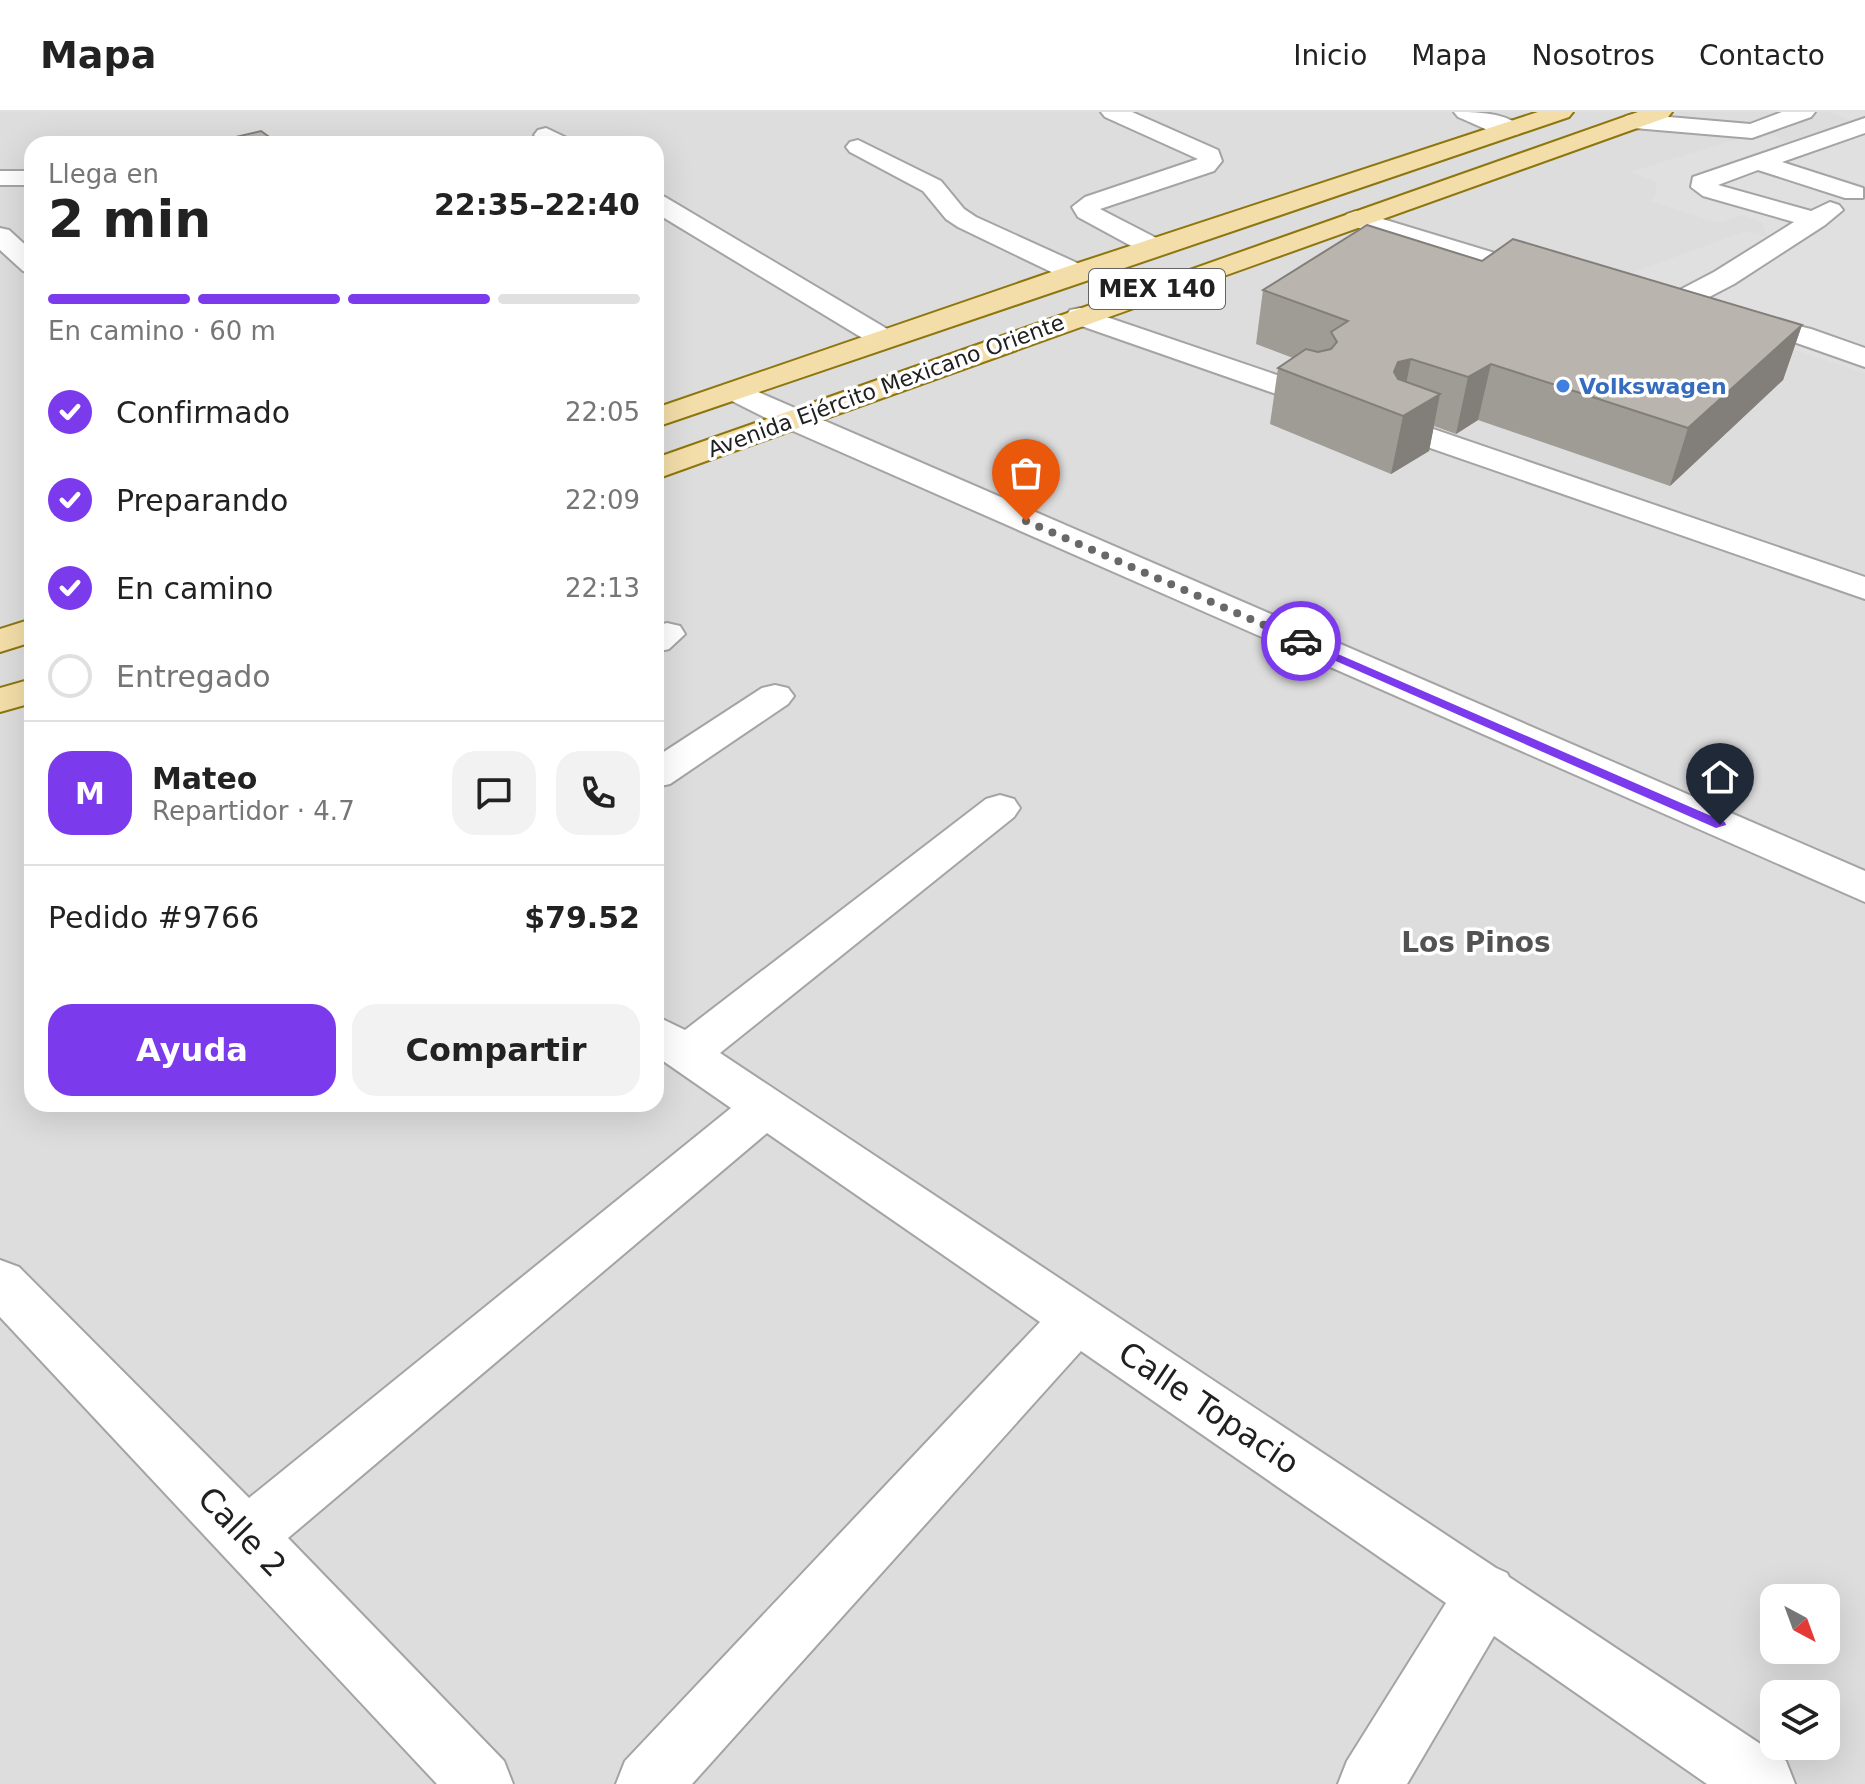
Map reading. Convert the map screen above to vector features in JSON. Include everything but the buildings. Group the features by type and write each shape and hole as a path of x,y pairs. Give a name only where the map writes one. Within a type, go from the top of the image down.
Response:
{"main road":[{"name":"Avenida Ejército Mexicano Oriente","path":"664,415 1076,273 1561,112"},
{"name":"Avenida Ejército Mexicano Oriente","path":"664,466 1660,112"},
{"path":"0,641 24,633"},
{"path":"0,701 24,693"}],"street":[{"path":"1113,112 1209,155 1210,161 1205,166 1085,207 1087,212 1155,248"},
{"path":"1466,112 1511,129"},
{"path":"1634,121 1752,131 1803,112"},
{"path":"1816,220 1703,187 1706,179 1865,125"},
{"path":"858,147 932,186 955,214 967,222 1076,273"},
{"path":"1757,162 1860,189"},
{"path":"0,178 24,178"},
{"path":"1659,312 1724,278 1860,189"},
{"path":"664,207 884,339"},
{"path":"1356,219 1568,284"},
{"path":"0,236 24,258"},
{"path":"1628,302 1659,312 1742,320 1801,335 1865,358"},
{"path":"1080,316 1310,396"},
{"path":"735,391 1865,888"},
{"path":"1401,427 1865,589"},
{"path":"664,770 775,696"},
{"path":"671,1044 1000,808"},
{"name":"Calle Topacio","path":"671,1044 1486,1593 1763,1784"},
{"path":"247,1536 764,1108"},
{"name":"Calle 2","path":"0,1282 247,1536 481,1784"},
{"path":"648,1784 1077,1319"},
{"path":"1370,1784 1486,1593"}],"shaded area":[{"path":"0,112 1865,112 1865,1784 0,1784"},
{"path":"1829,112 1865,112 1865,373 1613,291 1620,277 1746,231 1767,237 1762,222 1741,215 1719,223 1651,201 1656,193 1656,182 1630,172 1760,132 1804,147 1860,124"}],"way so far":[{"path":"1026,521 1301,641"}],"place":[{"name":"Volkswagen","path":"1563,386"}],"district":[{"name":"Los Pinos","path":"1476,942"}],"route":[{"path":"1301,641 1720,825"}]}
